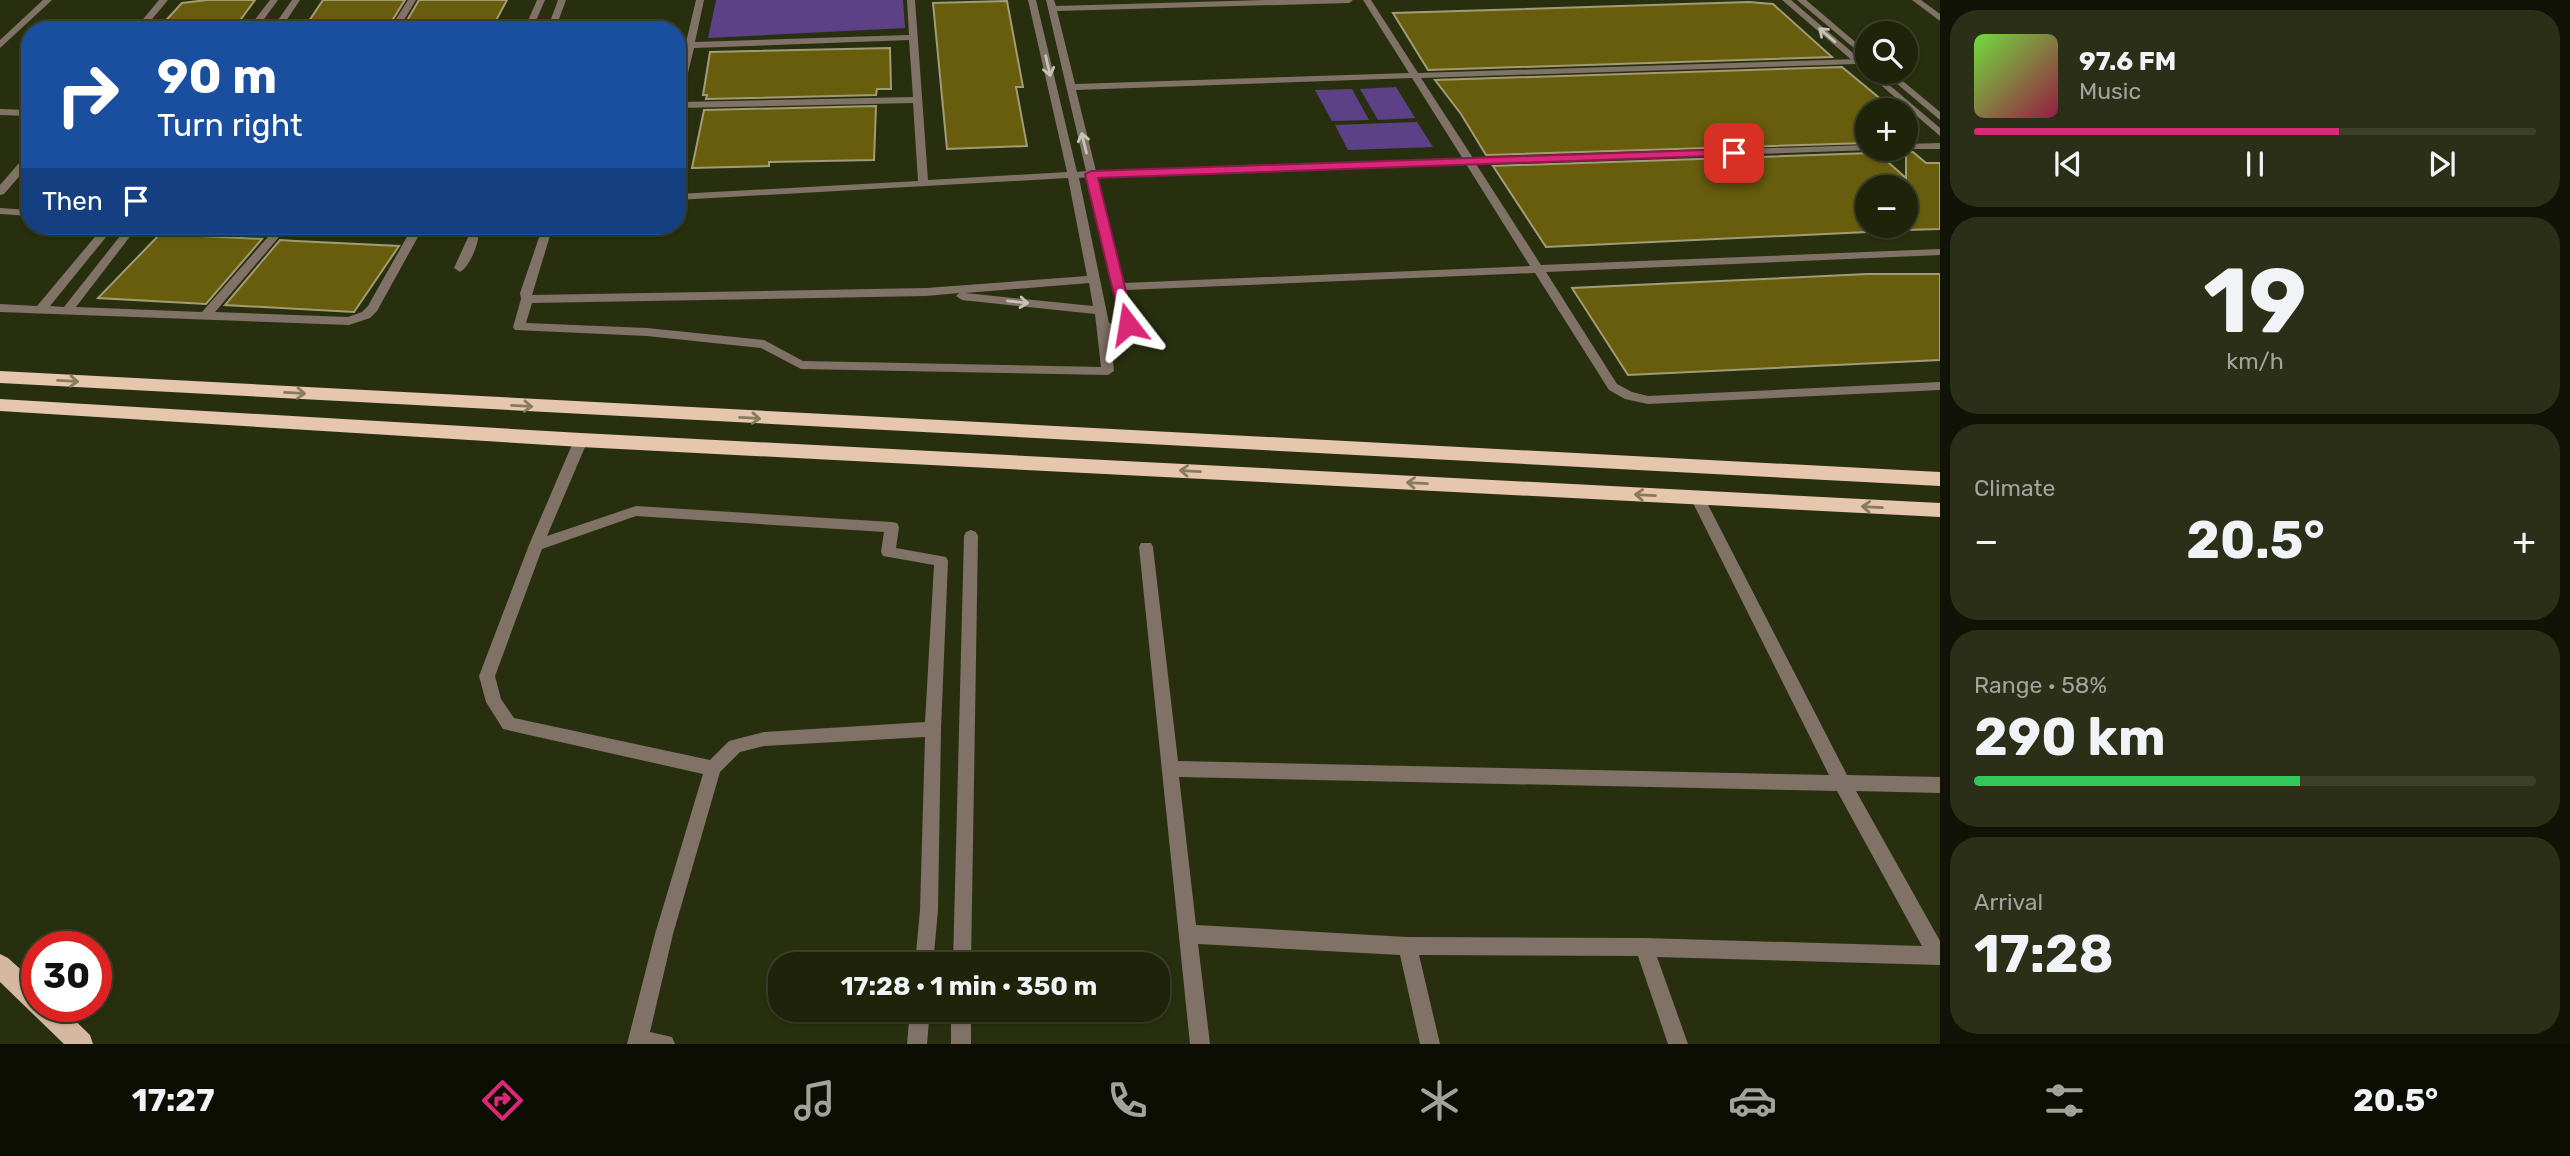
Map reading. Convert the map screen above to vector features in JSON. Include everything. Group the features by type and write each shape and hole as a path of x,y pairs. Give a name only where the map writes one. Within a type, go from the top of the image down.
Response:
{"highway":[{"path":"0,377 1940,479"},
{"path":"0,405 581,440 1940,510"}],"main road":[{"path":"0,966 21,986"},
{"path":"58,1022 81,1044"}],"street":[{"path":"26,21 48,0"},
{"path":"146,21 164,0"},
{"path":"258,21 274,0"},
{"path":"281,21 296,0"},
{"path":"399,21 412,0"},
{"path":"532,21 541,0"},
{"path":"554,21 562,0"},
{"path":"686,60 700,0"},
{"path":"911,0 923,184"},
{"path":"545,235 526,293 527,299 519,327 647,332 764,344 801,365 1108,371 1103,325 1073,176 1032,0"},
{"path":"1103,325 1112,331 1126,328 1051,5 1349,0"},
{"path":"1367,0 1613,387 1629,396 1648,400 1940,386"},
{"path":"1786,0 1855,60"},
{"path":"1801,0 1855,46"},
{"path":"1916,0 1940,18"},
{"path":"0,45 21,25"},
{"path":"689,45 913,37"},
{"path":"1070,87 1855,61"},
{"path":"1883,84 1940,133"},
{"path":"1900,84 1940,117"},
{"path":"686,103 916,100"},
{"path":"0,112 21,113"},
{"path":"1918,147 1940,146"},
{"path":"686,197 1091,174 1855,148"},
{"path":"0,192 21,168"},
{"path":"0,211 21,212"},
{"path":"41,309 103,235"},
{"path":"68,309 126,235"},
{"path":"206,315 274,235"},
{"path":"0,308 349,321 366,315 373,308 413,235"},
{"path":"460,268 474,235"},
{"path":"1118,287 1940,251"},
{"path":"527,299 926,292 1092,279"},
{"path":"926,292 1100,311"},
{"path":"581,440 536,545 487,676 494,702 509,724 713,768"},
{"path":"1697,498 1842,783 1939,956"},
{"path":"536,545 636,511 892,527 888,552 941,561 933,729 929,910 925,952"},
{"path":"962,952 971,537"},
{"path":"1146,547 1200,1044"},
{"path":"666,1044 637,1042 664,934 713,768 735,746 764,739 933,729"},
{"path":"1170,769 1940,785"},
{"path":"1188,934 1407,946 1644,947 1939,956"},
{"path":"1407,946 1430,1044"},
{"path":"1644,947 1678,1044"},
{"path":"917,1044 919,1022"},
{"path":"961,1022 961,1044"}],"shaded area":[{"path":"716,0 903,0 905,28 708,38"},
{"path":"1396,87 1415,118 1378,120 1360,89"},
{"path":"1352,89 1369,120 1332,121 1315,90"},
{"path":"1417,122 1433,147 1348,150 1335,125"}],"building":[{"path":"255,0 240,21 165,21 182,3"},
{"path":"323,0 405,0 392,21 309,21"},
{"path":"419,0 507,0 496,21 407,21"},
{"path":"1007,1 1023,87 1016,87 1027,146 947,149 933,3"},
{"path":"1749,2 1773,4 1832,57 1428,70 1393,13"},
{"path":"890,48 891,89 877,89 876,95 706,99 707,95 703,95 710,52"},
{"path":"1842,67 1855,78 1855,84 1863,84 1879,98 1855,98 1855,143 1486,155 1461,114 1435,80"},
{"path":"876,106 874,160 769,162 769,166 692,168 704,110"},
{"path":"1855,154 1855,161 1887,161 1903,175 1855,175 1855,233 1546,247 1493,166"},
{"path":"1918,156 1926,163 1940,163 1940,229 1918,230 1918,175 1906,175 1906,161 1918,161"},
{"path":"159,235 262,239 206,304 98,298"},
{"path":"280,240 399,246 354,312 225,305"},
{"path":"1867,274 1940,274 1940,360 1628,375 1572,288"}],"route":[{"path":"1128,324 1091,174 1734,153"}]}
